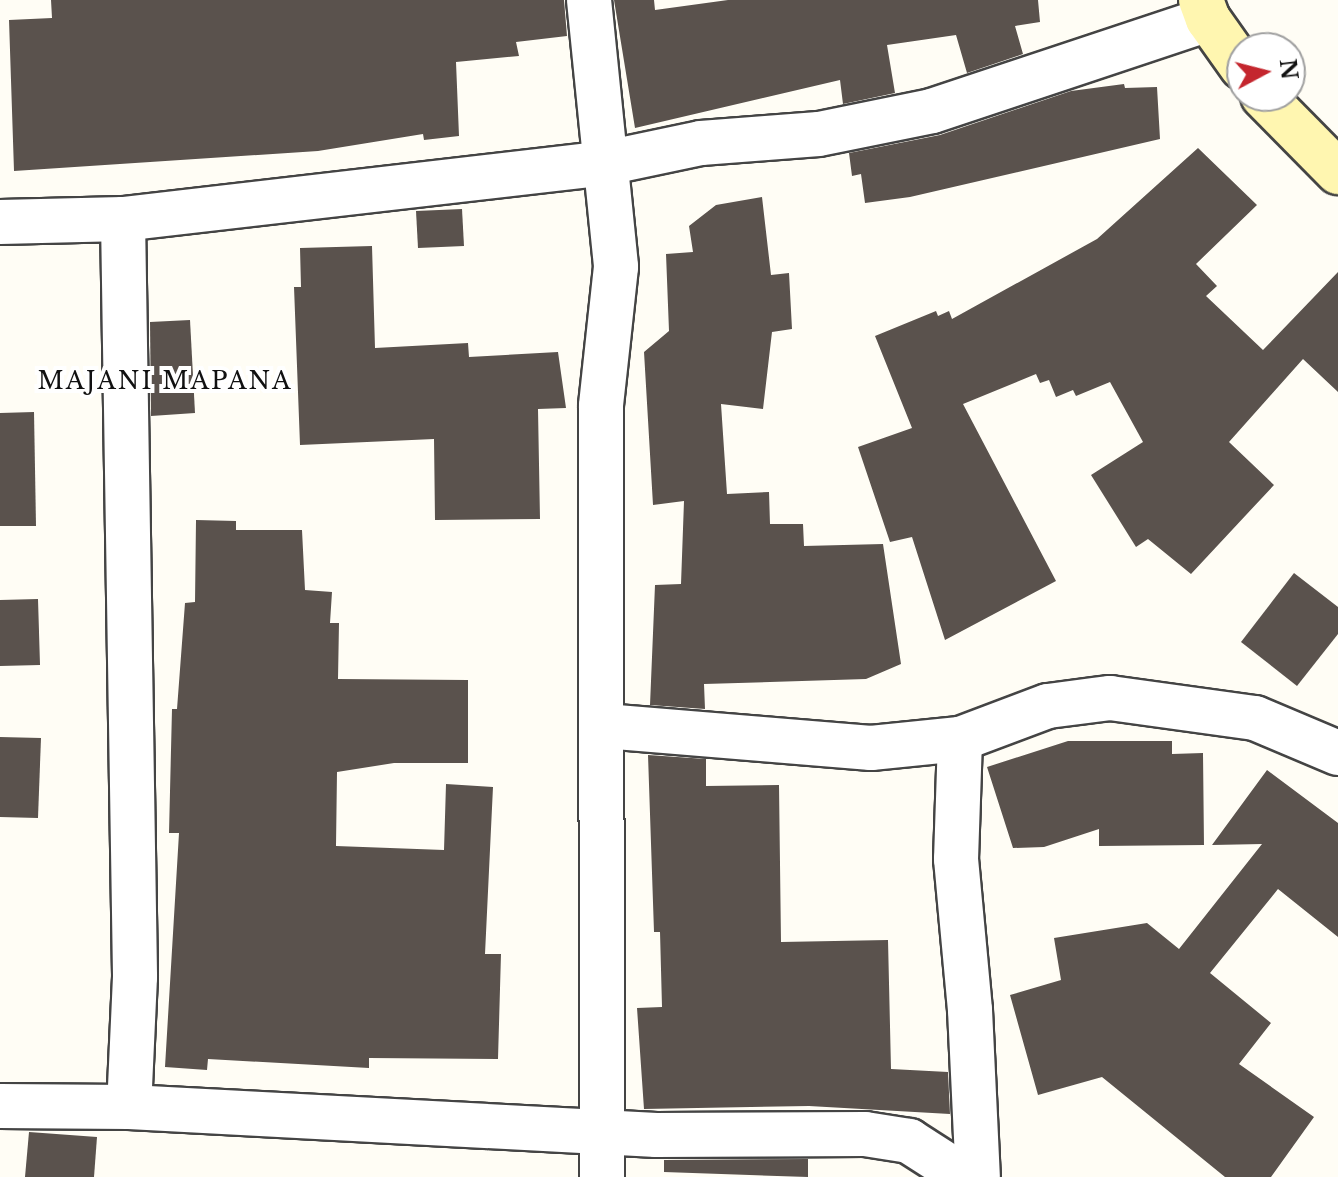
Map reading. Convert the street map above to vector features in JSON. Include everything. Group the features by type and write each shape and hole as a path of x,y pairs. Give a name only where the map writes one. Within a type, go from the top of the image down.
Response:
{"main road":[{"path":"1204,9 1226,43"},
{"path":"1279,112 1338,172"}],"street":[{"path":"589,0 616,267 601,406 604,726 602,1177"},
{"path":"0,222 123,219 606,163 701,143 819,134 932,111 1204,9"},
{"path":"123,219 135,977 129,1107"},
{"path":"604,726 871,748 960,739 1048,706 1110,698 1255,718 1338,753"},
{"path":"960,739 956,859 968,980 978,1177"},
{"path":"0,1106 129,1107 603,1131 865,1134 909,1141 965,1177"}],"building":[{"path":"51,0 564,0 567,36 516,42 519,56 456,62 459,136 424,140 423,134 318,151 14,171 9,20 52,18"},
{"path":"614,0 654,0 655,10 728,0 1038,0 1040,22 1015,26 1023,54 967,73 956,35 887,45 895,93 843,104 840,80 635,128"},
{"path":"1124,84 1125,88 1157,87 1160,139 910,197 865,203 861,174 852,176 849,153 940,135 1071,91"},
{"path":"1198,148 1257,205 1196,264 1217,286 1206,296 1263,350 1338,272 1338,392 1303,359 1229,442 1274,485 1191,574 1148,539 1136,547 1091,475 1143,442 1110,382 1076,396 1073,390 1056,397 1049,380 1040,383 1036,374 963,404 1056,581 945,640 912,537 890,542 858,447 912,428 875,336 936,311 938,316 949,311 952,319 1097,239"},
{"path":"762,197 771,275 789,273 792,329 772,332 763,409 721,404 727,494 769,492 770,524 803,524 804,546 883,544 901,664 866,679 704,684 705,709 650,705 655,585 681,584 684,501 653,505 644,352 669,331 666,254 693,252 689,226 716,205"},
{"path":"462,209 464,246 418,248 416,211"},
{"path":"372,246 375,348 468,343 469,357 558,352 566,408 538,409 540,519 435,520 434,439 300,445 294,287 301,287 300,248"},
{"path":"190,320 195,413 151,416 150,322"},
{"path":"34,412 36,526 0,526 0,413"},
{"path":"196,520 236,521 236,530 302,530 305,590 332,592 330,623 339,623 338,679 468,680 468,763 394,763 337,772 336,846 444,850 446,784 493,787 485,954 501,954 498,1059 369,1058 369,1068 208,1059 207,1070 165,1067 179,833 169,833 172,709 177,709 185,603 195,602"},
{"path":"1294,573 1338,607 1338,634 1297,686 1241,642"},
{"path":"38,599 40,665 0,666 0,600"},
{"path":"0,737 41,738 38,818 0,817"},
{"path":"1068,741 1172,741 1172,754 1203,753 1204,845 1099,846 1099,829 1044,847 1013,848 987,767"},
{"path":"648,755 706,759 706,786 779,785 781,942 888,940 891,1069 948,1072 950,1114 809,1106 644,1109 637,1008 662,1007 660,932 654,932"},
{"path":"1267,770 1338,823 1338,937 1278,889 1210,973 1271,1023 1239,1064 1314,1117 1271,1177 1225,1177 1102,1077 1038,1095 1010,995 1061,980 1054,938 1147,923 1179,949 1262,844 1212,845"},
{"path":"29,1132 97,1137 94,1177 25,1177"},
{"path":"808,1159 808,1177 664,1172 664,1160"}],"district":[{"name":"MAJANI MAPANA","path":"165,381"}]}
